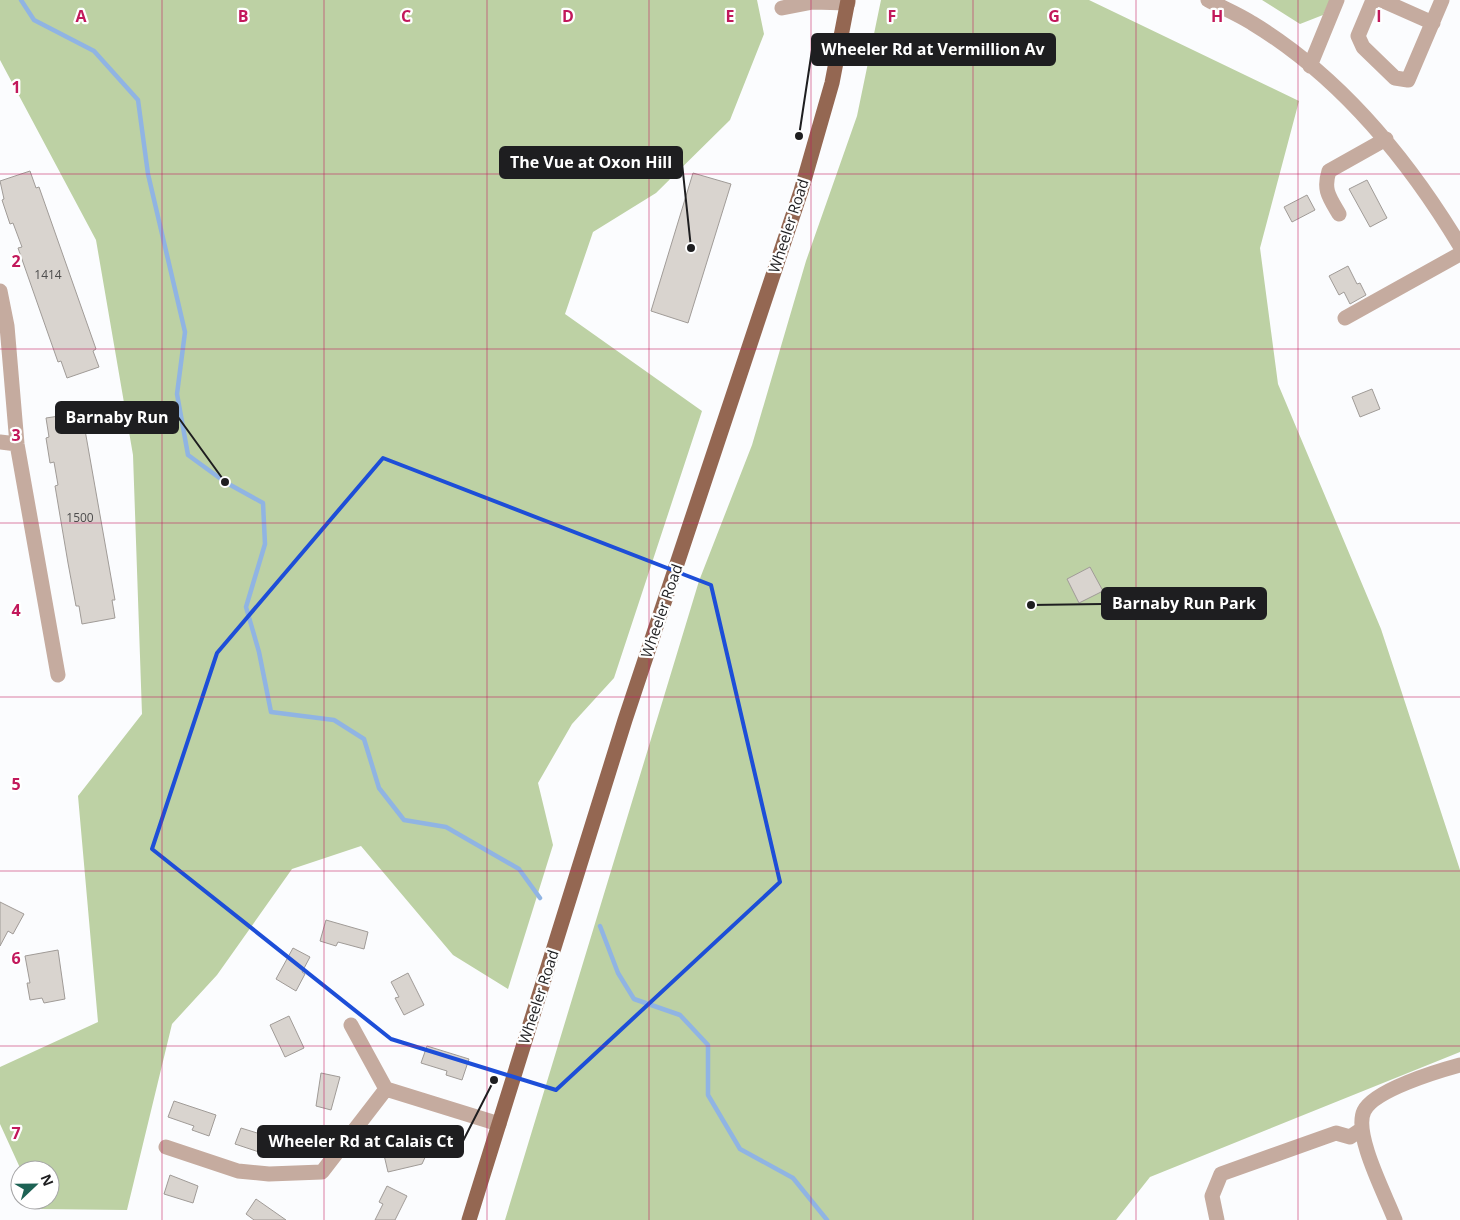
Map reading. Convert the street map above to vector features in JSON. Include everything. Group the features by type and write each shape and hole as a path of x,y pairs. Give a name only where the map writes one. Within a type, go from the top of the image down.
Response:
{"main road":[{"name":"Wheeler Road","path":"469,1220 625,720 801,191 832,83 848,2"}],"street":[{"path":"1208,0 1252,23 1310,66 1356,107 1386,139 1430,197 1460,246"},
{"path":"1310,66 1337,0"},
{"path":"1372,0 1358,36 1363,47 1395,78 1408,80 1442,0"},
{"path":"1381,0 1433,22"},
{"path":"782,8 813,2 848,2"},
{"path":"1339,214 1325,184 1329,171 1386,139"},
{"path":"1345,318 1460,254"},
{"path":"0,291 7,326 17,444 58,675"},
{"path":"0,442 17,444"},
{"path":"351,1024 386,1089 499,1124"},
{"path":"1395,1220 1362,1136 1363,1112 1371,1101 1411,1082 1460,1065"},
{"path":"166,1147 238,1171 269,1174 322,1172 386,1089"},
{"path":"1217,1220 1212,1196 1221,1174 1336,1133 1350,1137 1362,1129"}],"highlighted area":[{"path":"383,458 711,585 780,882 556,1090 391,1039 152,849 217,653"}],"green space":[{"path":"0,0 757,0 764,34 730,120 656,193 593,232 565,314 702,411 614,678 572,724 538,783 553,845 508,989 453,955 361,846 292,869 217,975 172,1024 127,1210 60,1209 60,1160 16,1160 0,1124 0,1067 98,1022 78,796 142,714 133,455 96,240 0,60"},
{"path":"881,0 1089,0 1299,101 1260,248 1278,384 1381,629 1460,870 1460,1052 1150,1177 1116,1220 505,1220 699,581 752,445 806,261 857,116"},
{"path":"1262,0 1330,0 1323,15 1300,24"}],"building":[{"path":"30,171 36,188 39,187 96,349 93,351 99,367 67,378 61,361 58,362 18,248 22,247 13,223 10,224 2,200 4,199 0,181"},
{"path":"693,173 731,184 688,323 651,311"},
{"path":"1367,180 1387,218 1370,227 1349,189"},
{"path":"1307,195 1315,210 1292,222 1284,207"},
{"path":"1348,266 1357,284 1360,283 1366,295 1350,304 1344,292 1339,295 1329,276"},
{"path":"1372,389 1380,409 1360,417 1352,397"},
{"path":"79,413 82,430 85,430 115,600 112,600 115,618 82,624 79,606 76,606 68,563 55,486 58,485 54,462 50,463 46,438 49,437 46,418"},
{"path":"1090,567 1103,591 1079,603 1067,579"},
{"path":"0,902 24,914 13,934 8,931 0,946"},
{"path":"326,920 368,932 364,949 338,942 336,946 320,941"},
{"path":"293,948 310,957 302,972 305,974 296,991 276,979"},
{"path":"58,950 65,999 44,1003 42,998 30,1000 27,983 30,983 25,956"},
{"path":"408,973 424,1005 404,1015 395,998 399,997 391,982"},
{"path":"289,1016 304,1048 285,1057 270,1025"},
{"path":"427,1046 469,1059 462,1080 446,1075 447,1071 421,1063"},
{"path":"321,1073 340,1077 331,1110 316,1106"},
{"path":"174,1101 216,1115 209,1136 192,1130 194,1126 168,1117"},
{"path":"241,1128 270,1137 265,1154 235,1144"},
{"path":"426,1141 428,1151 422,1164 388,1172 384,1155 410,1148 409,1145"},
{"path":"170,1175 198,1186 193,1203 164,1194"},
{"path":"387,1186 407,1196 395,1220 375,1220 383,1204 379,1202"},
{"path":"256,1199 286,1220 254,1220 246,1214"}],"waterway":[{"path":"21,0 34,20 94,51 138,100 148,174 185,332 177,394 188,455 225,482 263,503 265,544 246,607 259,652 271,712 334,720 364,739 379,788 404,820 446,827 519,869 540,898"},
{"path":"600,926 618,973 634,999 680,1015 708,1045 708,1095 740,1149 793,1178 827,1220"}],"place":[{"name":"Wheeler Rd at Vermillion Av","path":"799,136"},
{"name":"The Vue at Oxon Hill","path":"691,248"},
{"name":"Barnaby Run","path":"225,482"},
{"name":"Barnaby Run Park","path":"1031,605"},
{"name":"Wheeler Rd at Calais Ct","path":"494,1080"}]}
